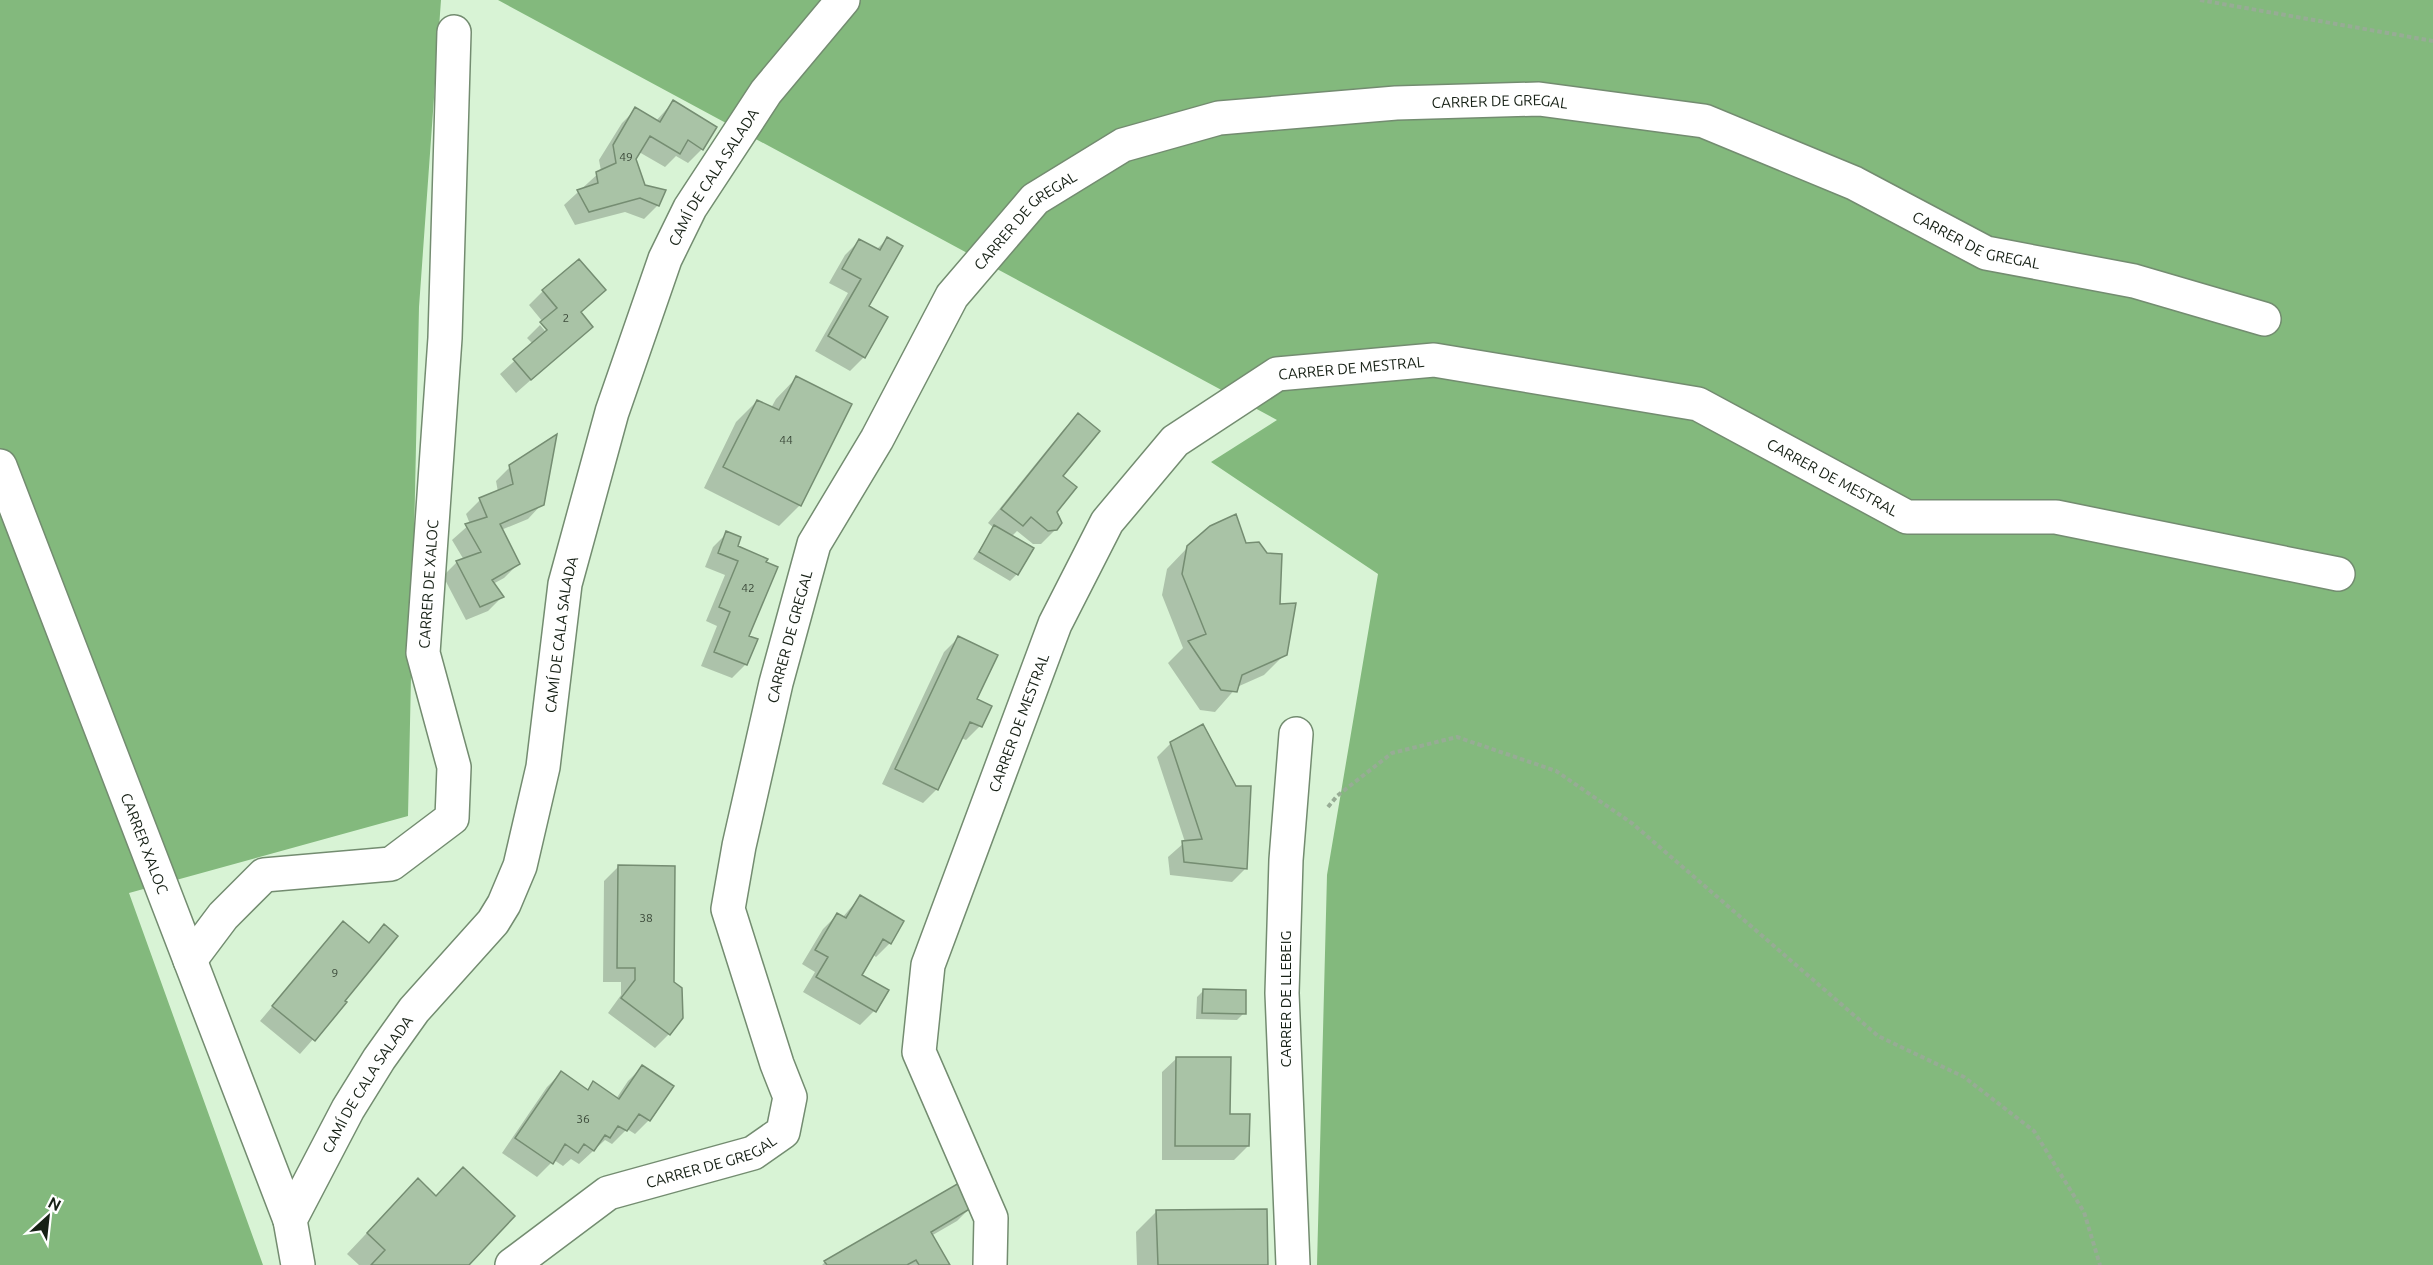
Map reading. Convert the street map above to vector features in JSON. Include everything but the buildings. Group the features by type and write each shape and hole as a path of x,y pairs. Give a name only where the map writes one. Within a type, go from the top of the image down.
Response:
{"street":[{"name":"CAMÍ DE CALA SALADA","path":"290,1220 348,1109 379,1059 414,1010 494,922 513,886 526,847 543,767 565,584 612,412 665,260 690,208 766,92 843,0"},
{"name":"CARRER DE XALOC","path":"190,960 223,916 264,875 391,864 452,818 454,767 423,653 445,338 454,32"},
{"name":"CARRER DE GREGAL","path":"512,1265 608,1193 753,1153 783,1132 790,1097 777,1064 728,909 739,846 776,683 814,544 877,440 952,296 1035,199 1123,145 1219,118 1396,103 1539,99 1704,121 1854,183 1986,253 2134,281 2264,320"},
{"name":"CARRER DE MESTRAL","path":"990,1265 991,1218 919,1052 928,965 1055,624 1107,522 1175,441 1277,374 1434,360 1698,404 1907,517 2056,518 2338,574"},
{"name":"CARRER XALOC","path":"0,466 290,1220"},
{"name":"CARRER DE LLEBEIG","path":"1293,1265 1282,993 1286,860 1296,734"},
{"path":"290,1220 297,1265"}],"path":[{"path":"2200,0 2433,41"},
{"path":"1323,814 1337,796 1392,753 1457,737 1556,771 1633,824 1878,1036 1964,1077 2034,1131 2084,1212 2100,1265"}],"green space":[{"path":"0,0 441,0 419,307 408,816 129,893 263,1265 0,1265"},
{"path":"498,0 2433,0 2433,1265 1317,1265 1327,875 1378,574 1211,462 1277,420"}]}
